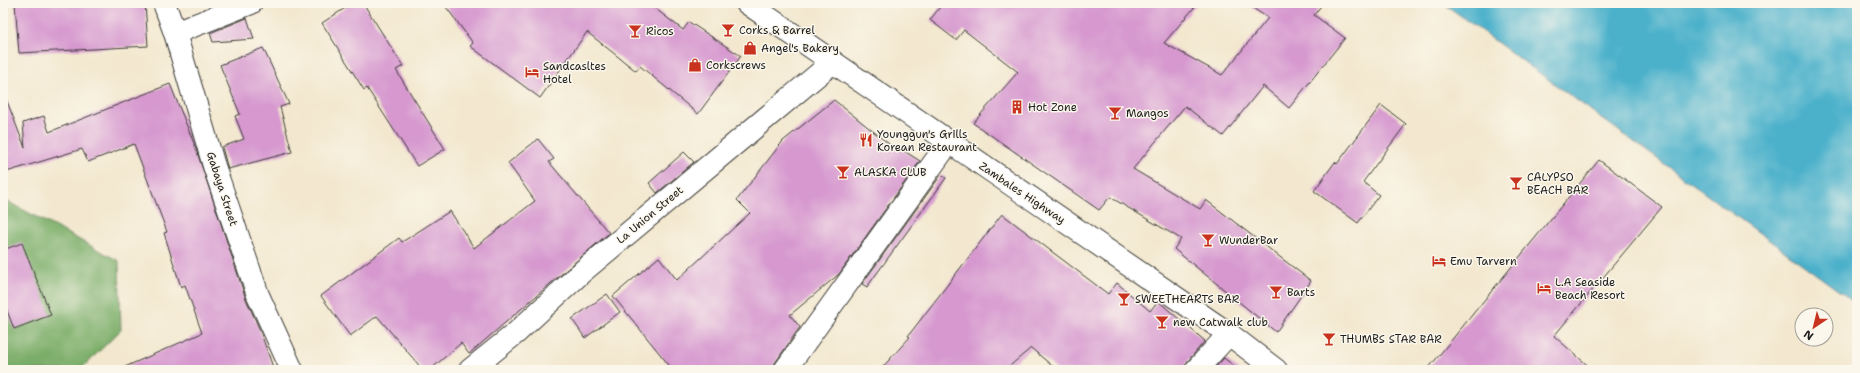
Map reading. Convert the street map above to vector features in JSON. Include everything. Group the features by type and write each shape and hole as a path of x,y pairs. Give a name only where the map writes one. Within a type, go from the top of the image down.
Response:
{"street":[{"name":"Gabaya Street","path":"164,3 175,33 214,166 255,288 292,370"},
{"path":"175,33 251,3"},
{"name":"Zambales Highway","path":"746,3 1229,334 1276,370"},
{"name":"La Union Street","path":"470,370 516,333 583,271 833,62"},
{"path":"785,370 949,142"},
{"path":"1196,370 1229,334"}],"green space":[{"path":"3,199 119,261 121,330 80,370 3,370"}],"water":[{"path":"1443,3 1857,3 1857,304"}],"building":[{"path":"15,3 145,3 148,46 19,53"},
{"path":"353,3 363,3 403,66 396,70 445,149 417,166 367,88 364,90 322,23"},
{"path":"443,3 648,3 683,30 689,22 741,56 698,114 640,66 636,71 587,32 540,98 470,46 473,43"},
{"path":"943,3 1198,3 1164,43 1222,75 1268,18 1245,3 1323,3 1314,15 1345,38 1289,108 1263,86 1223,136 1185,106 1133,169 1200,209 1206,200 1311,281 1276,332 1174,249 1181,239 1110,197 1099,210 973,123 1018,72 964,30 956,40 930,20"},
{"path":"247,18 254,39 213,42 210,33"},
{"path":"263,48 289,104 280,107 292,152 228,169 222,147 244,139 235,116 240,114 220,65"},
{"path":"170,84 195,146 246,299 259,328 274,370 118,370 202,333 185,285 181,287 164,233 167,232 134,144 88,162 82,149 3,173 3,96 5,96 25,148 23,123 44,116 49,132"},
{"path":"834,100 899,152 901,149 920,161 839,274 790,315 800,327 775,363 773,370 673,370 613,296 659,257 677,280 750,213 737,200 783,141"},
{"path":"1381,105 1406,124 1363,182 1379,195 1358,223 1314,191 1335,162 1337,164"},
{"path":"538,139 554,159 549,162 609,233 469,354 461,343 430,370 423,370 377,316 350,336 321,296 399,238 402,242 450,211 474,248 535,201 508,163"},
{"path":"684,152 694,162 657,193 649,183"},
{"name":"L.A Seaside Beach Resort","path":"1599,160 1662,207 1554,336 1593,370 1427,370"},
{"path":"941,175 946,178 867,287 862,284"},
{"path":"1002,214 1108,294 1117,283 1150,311 1158,301 1205,341 1187,362 1184,370 1057,370 1031,348 1005,370 880,370 910,337 908,336"},
{"path":"22,243 51,315 14,329 3,300 3,250"},
{"path":"607,294 620,312 585,338 572,319"},
{"path":"1224,358 1239,370 1213,370"}],"place":[{"name":"Corks & Barrel","path":"728,30"},
{"name":"Ricos","path":"635,31"},
{"name":"Angel's Bakery","path":"750,48"},
{"name":"Corkscrews","path":"695,65"},
{"name":"Sandcasltes Hotel","path":"532,72"},
{"name":"Hot Zone","path":"1017,107"},
{"name":"Mangos","path":"1115,113"},
{"name":"Younggun's Grills Korean Restaurant","path":"866,140"},
{"name":"ALASKA CLUB","path":"843,172"},
{"name":"CALYPSO BEACH BAR","path":"1516,183"},
{"name":"WunderBar","path":"1208,240"},
{"name":"Emu Tarvern","path":"1439,261"},
{"name":"L.A Seaside Beach Resort","path":"1544,288"},
{"name":"Barts","path":"1276,292"},
{"name":"SWEETHEARTS BAR","path":"1124,299"},
{"name":"new Catwalk club","path":"1162,322"},
{"name":"THUMBS STAR BAR","path":"1329,339"}]}
